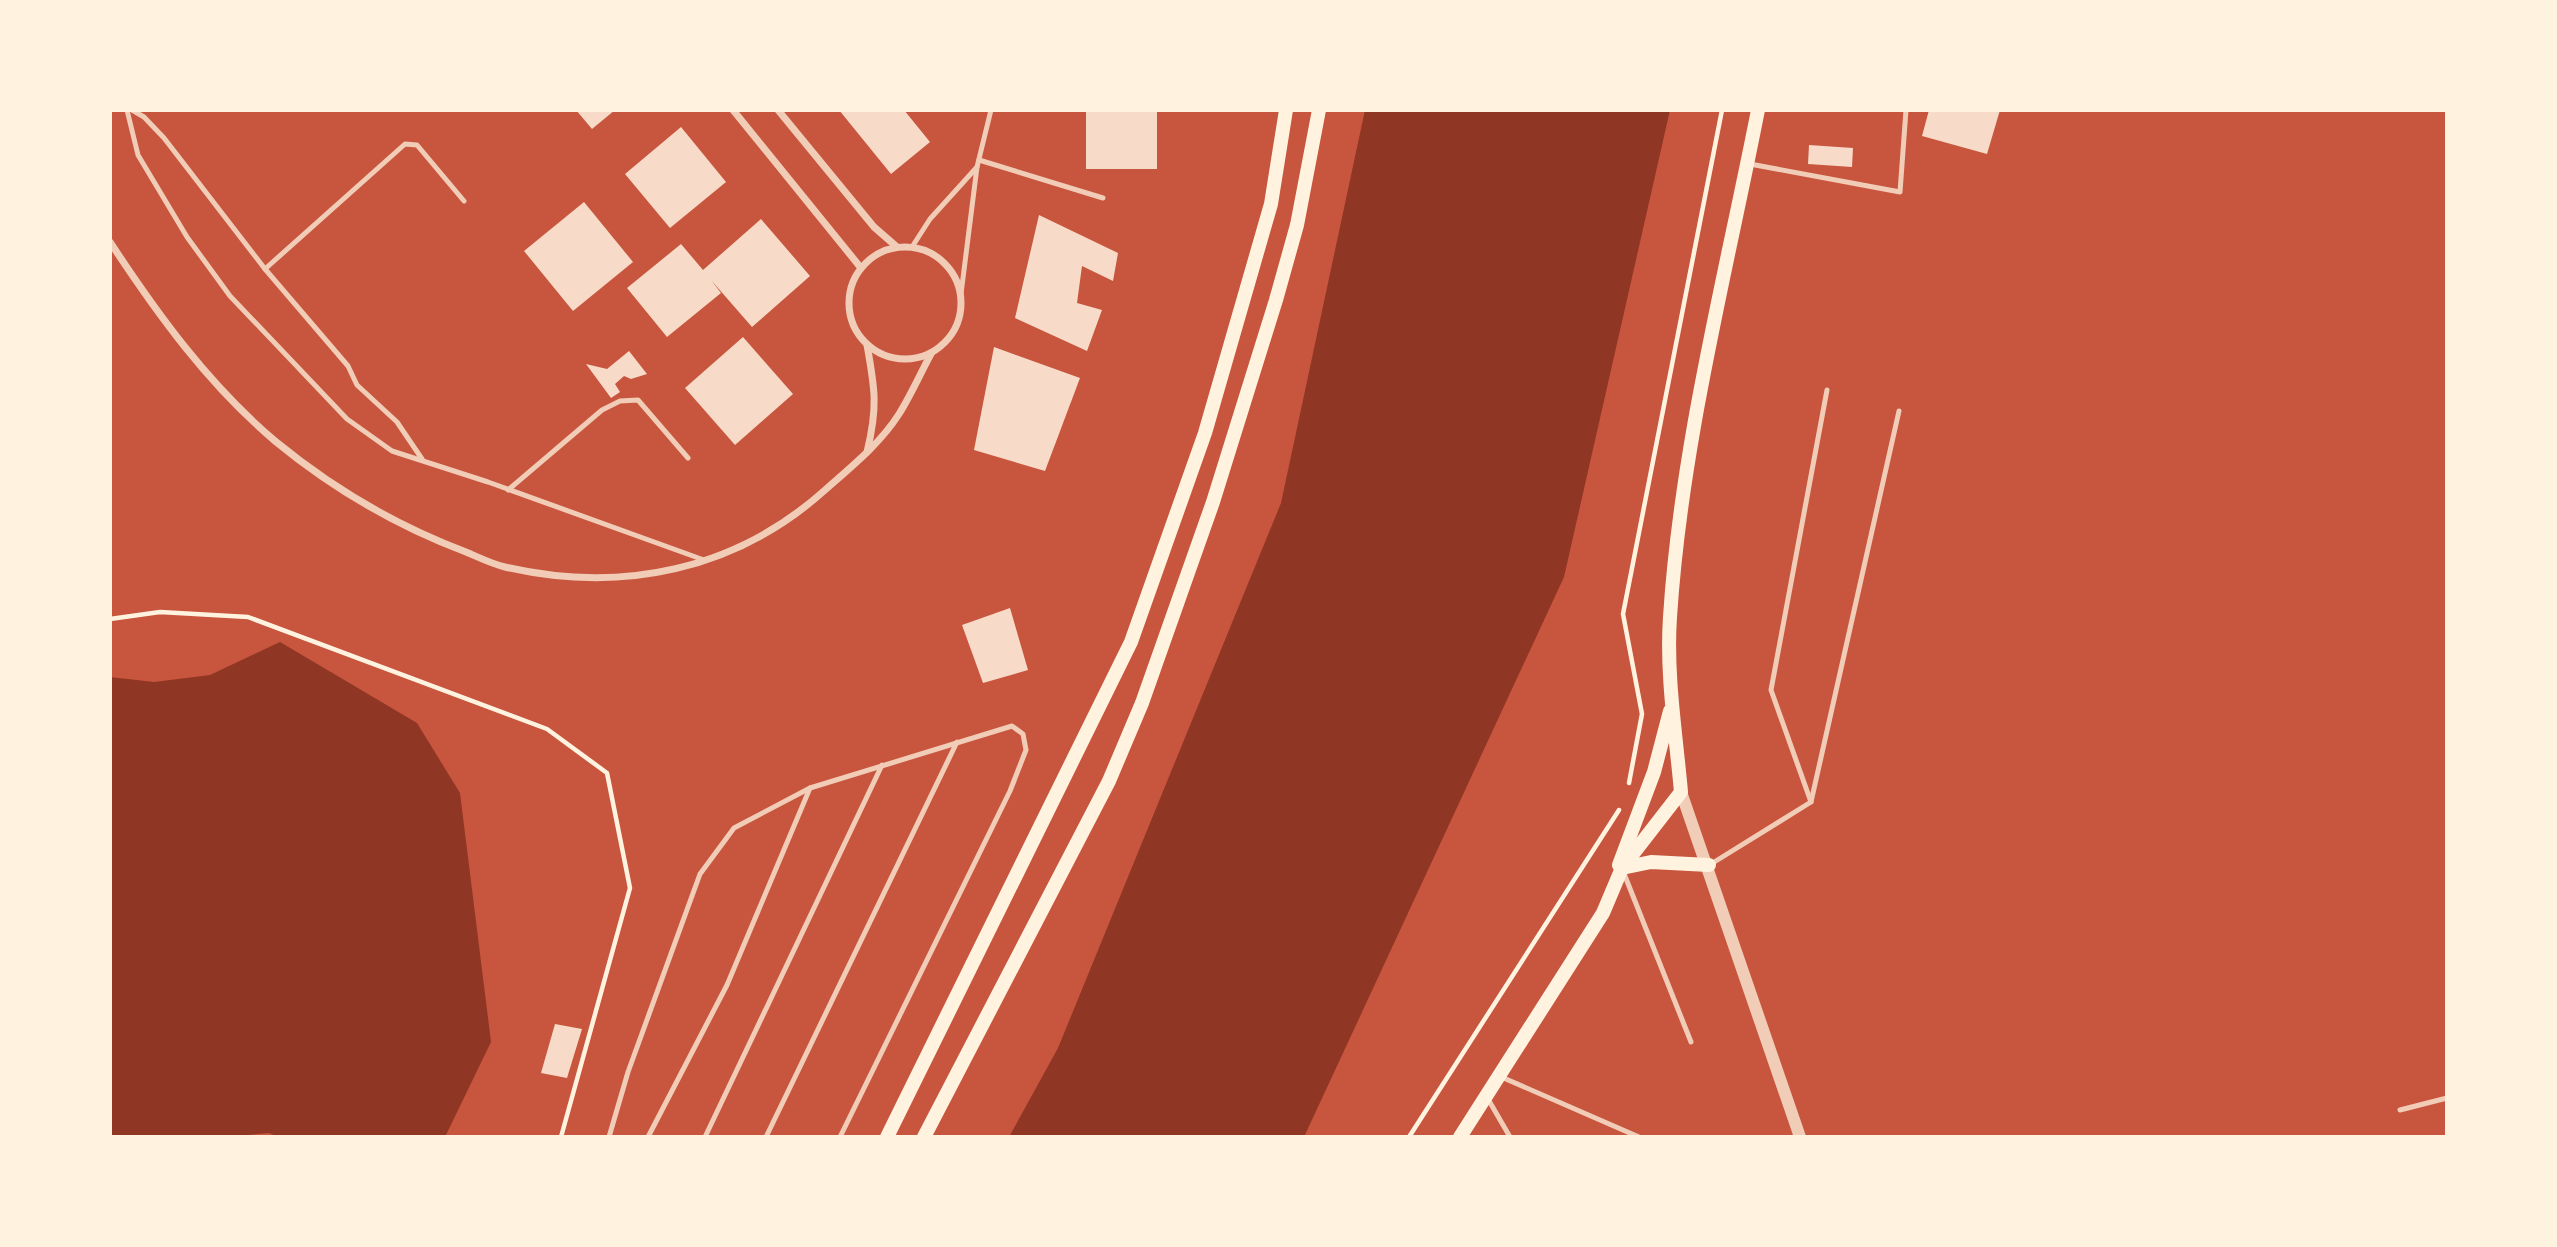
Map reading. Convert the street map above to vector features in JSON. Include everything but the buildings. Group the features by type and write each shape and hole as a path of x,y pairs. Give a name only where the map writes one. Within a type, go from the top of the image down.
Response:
{"main road":[{"path":"887,1137 1131,642 1205,433 1271,204 1286,110"},
{"path":"924,1137 1108,780 1142,702 1213,502 1276,300 1297,225 1319,110"},
{"path":"1460,1137 1603,913 1622,868 1681,792 1672,703 1670,620 1681,498 1758,110"},
{"path":"1603,913 1654,772 1672,703"},
{"path":"1622,868 1650,862 1709,865"}],"street":[{"path":"733,110 861,268"},
{"path":"778,110 874,227 897,247"},
{"path":"110,242 162,321 227,396 275,440 361,502 431,539 504,567 563,576 630,576 706,561 766,536 806,507 867,453 899,415 930,354"},
{"path":"867,345 881,354 898,359 915,359 930,354 945,343 956,328 961,311 961,294 955,277 944,262 929,252 912,247 897,247 872,258 861,268 849,299 853,324 867,345 876,395 876,415 867,453"},
{"path":"1681,792 1709,865 1800,1137"}],"lane":[{"path":"129,110 144,117 164,138 265,269 348,366 357,385 397,422 422,459"},
{"path":"129,110 138,155 187,237 230,296 347,419 392,451 422,459 706,561"},
{"path":"961,294 978,163 991,110"},
{"path":"1747,164 1900,192 1906,110"},
{"path":"265,269 405,144 417,145 464,201"},
{"path":"978,163 1103,198"},
{"path":"912,247 930,219 978,163"},
{"path":"1811,802 1771,690 1827,390"},
{"path":"508,490 603,410 620,401 638,400 647,407 688,458"},
{"path":"1709,865 1811,802 1899,411"},
{"path":"609,1137 628,1072 700,874 734,828 810,788 1013,726 1023,734 1026,750 1010,791 840,1137"},
{"path":"766,1137 957,741"},
{"path":"705,1137 882,765"},
{"path":"648,1137 727,985 810,788"},
{"path":"1622,868 1691,1042"},
{"path":"1499,1076 1639,1137"},
{"path":"1486,1096 1510,1137"},
{"path":"2400,1110 2447,1098"}],"path":[{"path":"1628,787 1642,714 1623,614 1722,110"},
{"path":"110,619 160,612 248,617 547,729 607,773 629,888 561,1137"},
{"path":"1409,1137 1626,800"}],"shaded area":[{"path":"1365,110 1670,110 1564,577 1304,1137 1009,1137 1058,1048 1281,503"},
{"path":"280,642 417,723 460,793 491,1042 445,1137 278,1137 269,1133 225,1137 110,1137 110,677 154,682 210,675"}]}
